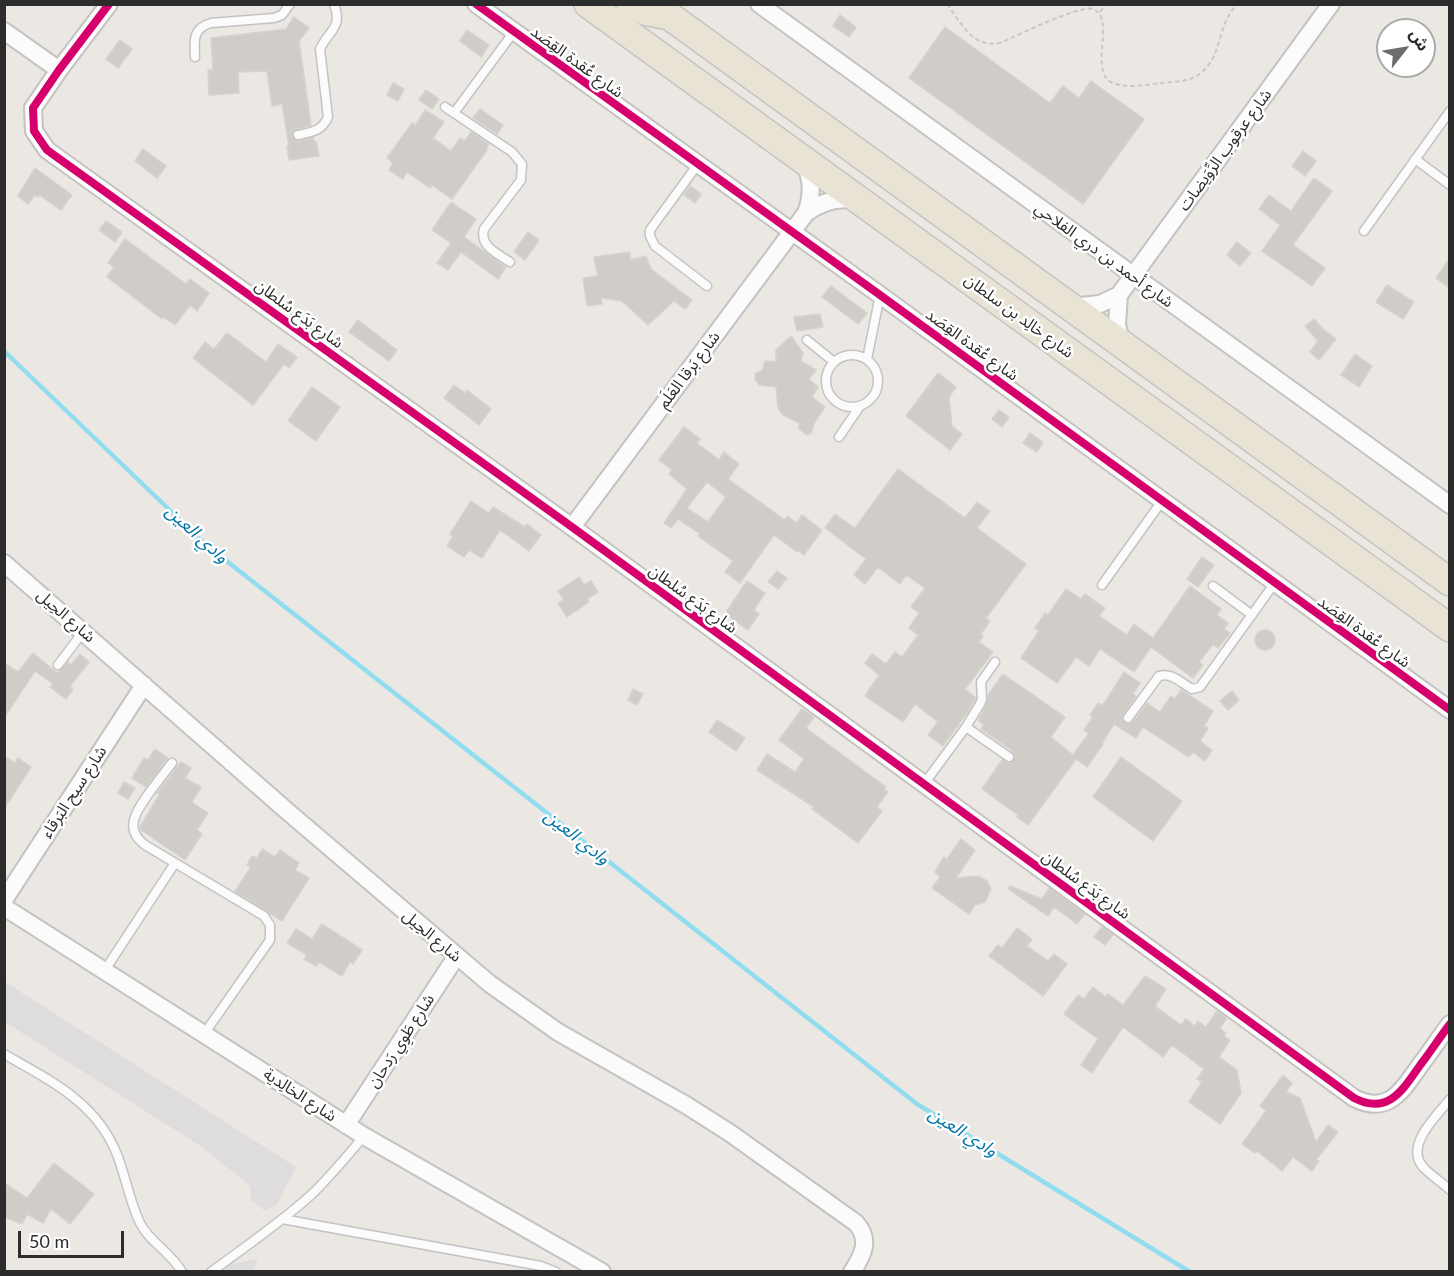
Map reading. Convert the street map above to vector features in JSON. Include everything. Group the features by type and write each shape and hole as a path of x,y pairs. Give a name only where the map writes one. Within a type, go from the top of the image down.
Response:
{"main road":[{"name":"شارع خالِد بن سلطان","path":"588,4 1449,628"},
{"path":"630,4 644,11 662,10 1449,582"},
{"path":"1143,406 1188,424 1325,516 1335,517 1343,511 1345,506"}],"street":[{"name":"شارع بَدَع سُلطان","path":"109,4 58,70 33,108 34,131 47,150 572,527 1361,1101 1384,1102 1399,1094 1449,1024"},
{"name":"شارع عُقدة القِصَد","path":"476,4 1449,710"},
{"name":"شارع أحمد بن دري الفلاحي","path":"759,4 1449,505"},
{"name":"شارع عرقوب الرِّوَيضات","path":"1069,307 1090,307 1110,301 1119,295 1331,4"},
{"path":"4,31 58,70"},
{"name":"شارع بَرقا العَلَم","path":"804,161 810,173 812,187 806,213"},
{"name":"شارع بَرقا العَلَم","path":"572,527 806,213 831,200 846,198 860,201"},
{"path":"1119,295 1116,315 1122,345"},
{"name":"شارع الحِيل","path":"4,562 456,957 535,1017 730,1133 856,1223 861,1229 865,1245 852,1272"},
{"name":"شارع سيح البَرقاء","path":"4,900 144,685"},
{"name":"شارع الخالِدية","path":"4,907 364,1136 601,1271"},
{"name":"شارع طَوِي رَدحان","path":"346,1125 456,957"}],"lane":[{"path":"195,57 194,39 197,31 203,25 274,18 282,15 290,4"},
{"path":"298,135 316,131 324,126 327,117 320,49 337,24 338,13 334,4"},
{"path":"454,114 513,33"},
{"path":"446,107 512,152 522,164 521,180 484,229 483,235 487,246 510,262"},
{"path":"1364,231 1449,111"},
{"path":"1415,159 1449,185"},
{"path":"698,164 650,230 650,236 655,246 707,286"},
{"path":"867,359 880,295"},
{"path":"807,340 834,362"},
{"path":"839,438 860,406 870,400 877,390 879,379 875,368 867,359 856,355 844,356 834,362 827,372 826,383 830,395 838,403 849,407 860,406"},
{"path":"1102,585 1162,501"},
{"path":"1128,718 1159,676 1163,674 1172,676 1192,689 1200,687 1274,584"},
{"path":"1213,586 1252,615"},
{"path":"58,665 83,632"},
{"path":"924,784 966,727 982,699 981,682 995,662"},
{"path":"966,727 1009,757"},
{"path":"172,762 137,812 133,827 139,841 264,916 271,930 270,940 204,1034"},
{"path":"105,970 175,863"},
{"path":"4,1054 57,1083 81,1103 102,1127 117,1155 141,1224 150,1238 168,1253 182,1272"},
{"path":"1449,1099 1420,1138 1417,1153 1423,1167 1449,1190"},
{"path":"211,1272 282,1219 339,1166 364,1136"},
{"path":"282,1219 523,1263 556,1272"}],"path":[{"path":"947,4 973,36 990,45 1000,43 1083,8 1092,8 1100,13"},
{"path":"1106,4 1100,13 1103,27 1102,60 1107,79 1114,84 1139,85 1186,81 1205,70 1214,57 1224,24 1233,6 1237,4"}],"shaded area":[{"path":"5,982 296,1167 276,1206 264,1210 251,1200 250,1186 202,1147 5,1022"},
{"path":"258,1259 253,1271 224,1272 227,1265"}],"building":[{"path":"840,15 856,27 849,37 833,26"},
{"path":"294,17 309,28 299,41 311,125 294,130 292,136 297,141 313,138 319,156 289,160 282,104 272,106 267,71 238,72 239,93 209,95 208,70 213,70 211,38 286,29"},
{"path":"945,27 1050,103 1063,86 1079,98 1091,81 1144,119 1083,204 909,78"},
{"path":"467,30 489,45 481,57 460,41"},
{"path":"120,40 132,49 118,68 106,59"},
{"path":"393,83 404,89 398,101 387,95"},
{"path":"426,90 439,99 432,109 419,100"},
{"path":"480,109 503,125 497,134 473,118"},
{"path":"425,110 444,122 433,138 451,151 460,138 465,141 471,132 489,144 452,199 432,185 430,188 407,172 403,179 389,170 393,163 387,158 412,123 415,126"},
{"path":"143,149 166,166 157,178 135,161"},
{"path":"1303,151 1316,161 1305,176 1292,166"},
{"path":"35,168 72,195 61,210 39,195 38,197 35,195 28,204 18,196"},
{"path":"1314,178 1332,191 1293,245 1325,268 1312,286 1262,251 1280,225 1259,209 1269,195 1291,211"},
{"path":"690,186 701,194 695,203 684,195"},
{"path":"451,202 476,219 464,237 506,267 498,279 461,252 448,270 437,263 451,243 432,230"},
{"path":"106,221 122,232 115,242 99,230"},
{"path":"528,232 539,240 525,260 514,252"},
{"path":"125,239 186,284 190,279 209,293 197,311 190,305 175,325 163,317 162,319 107,277 114,267 108,263"},
{"path":"1237,242 1251,253 1240,266 1227,255"},
{"path":"630,252 630,260 646,256 651,269 692,300 685,309 674,301 648,325 622,301 601,298 602,304 587,306 583,278 598,276 594,257"},
{"path":"1449,259 1449,288 1436,278"},
{"path":"1387,285 1414,302 1403,319 1376,302"},
{"path":"831,286 867,313 858,324 822,297"},
{"path":"820,314 823,327 797,331 794,317"},
{"path":"1314,319 1336,339 1319,360 1310,352 1318,341 1305,326"},
{"path":"358,320 397,350 389,361 349,332"},
{"path":"227,333 266,362 278,344 297,357 289,368 284,364 253,405 193,358 205,342 214,349"},
{"path":"791,336 803,353 801,361 816,370 809,379 818,387 812,397 825,407 814,423 812,432 807,435 799,429 799,423 782,414 778,408 776,387 759,385 755,379 756,373 762,371 765,361 776,362 776,350"},
{"path":"1355,354 1372,366 1359,387 1341,375"},
{"path":"938,373 956,387 949,397 952,426 962,434 950,450 906,416"},
{"path":"454,385 465,393 467,390 491,409 479,425 444,398"},
{"path":"312,387 340,407 316,441 288,421"},
{"path":"999,410 1009,417 1002,427 992,419"},
{"path":"684,427 700,439 697,443 719,460 724,452 739,464 728,479 785,520 787,516 797,523 802,515 822,530 804,555 774,535 740,583 725,572 733,561 698,536 700,534 678,519 671,528 664,523 687,489 669,474 672,470 659,460","holes":["707,482 726,497 708,522 687,508"]},
{"path":"1030,433 1043,442 1037,452 1023,443"},
{"path":"898,469 965,518 977,502 990,511 977,528 1026,564 986,618 990,621 981,634 983,636 979,642 993,652 965,689 976,698 943,746 928,735 938,722 915,704 903,722 865,696 879,675 865,663 872,654 886,664 895,652 902,657 918,635 909,628 919,613 911,607 925,588 906,575 900,584 878,567 865,584 854,575 866,559 825,528 835,514 855,528"},
{"path":"471,501 489,513 493,507 525,527 527,524 541,535 529,551 500,530 482,558 469,550 464,557 447,546 453,536 450,534"},
{"path":"1202,557 1214,565 1198,587 1187,579"},
{"path":"777,571 787,578 778,589 768,582"},
{"path":"579,577 584,585 591,581 598,592 587,599 589,602 567,617 558,603 564,600 558,591"},
{"path":"747,581 765,593 754,610 759,614 748,630 725,614"},
{"path":"1190,586 1221,609 1217,615 1228,623 1224,629 1230,633 1218,648 1213,644 1199,662 1203,665 1193,678 1151,647 1134,672 1100,649 1089,666 1076,657 1057,683 1021,658 1039,631 1035,628 1045,613 1048,615 1066,589 1081,599 1085,594 1105,608 1099,616 1127,635 1134,624 1153,638"},
{"path":"1265,630 1272,633 1275,640 1272,647 1265,650 1258,647 1255,640 1258,633"},
{"path":"33,653 57,673 68,662 71,665 80,654 89,662 70,686 73,689 66,699 50,687 53,684 35,671 4,718 4,663 18,672"},
{"path":"1124,672 1140,683 1133,694 1136,696 1122,717 1125,723 1133,722 1147,703 1160,712 1171,696 1175,699 1181,690 1213,711 1204,726 1208,728 1200,741 1212,750 1205,761 1193,752 1189,757 1143,727 1136,738 1114,724 1087,767 1076,759 1028,825 982,789 1002,760 1009,763 1015,758 1010,749 981,729 984,725 978,720 986,706 988,695 1003,674 1065,717 1051,737 1073,755 1089,733 1084,730 1093,717 1090,715 1098,703 1103,705"},
{"path":"633,689 643,694 637,705 628,700"},
{"path":"1232,691 1239,700 1228,710 1220,701"},
{"path":"802,709 814,717 806,728 886,787 884,789 888,792 877,807 882,811 858,843 812,809 814,807 757,770 767,754 795,772 804,759 779,740"},
{"path":"717,720 745,738 736,751 709,732"},
{"path":"155,749 168,758 146,787 132,778 144,758 148,760"},
{"path":"4,756 15,763 18,758 31,767 4,809"},
{"path":"1121,757 1182,801 1153,841 1093,797"},
{"path":"181,762 191,768 185,778 201,787 192,802 208,813 197,830 202,834 185,860 141,830 140,827 159,795 157,793"},
{"path":"124,782 135,788 128,799 118,793"},
{"path":"961,839 975,850 956,878 978,876 987,881 991,889 985,902 975,905 969,914 932,888 940,877 935,872 944,857 947,859"},
{"path":"262,849 275,857 280,850 299,863 295,870 309,878 282,921 235,891 251,867 247,865 252,856 257,858"},
{"path":"1010,886 1042,899 1049,888 1085,914 1077,924 1054,907 1048,916 1008,889"},
{"path":"322,924 362,950 353,964 350,962 342,976 319,962 316,966 304,959 307,955 287,943 296,929 312,939"},
{"path":"1102,927 1113,935 1105,945 1094,937"},
{"path":"1017,928 1032,939 1027,946 1048,961 1054,954 1067,964 1043,996 989,956 998,945 1002,948"},
{"path":"1145,976 1166,989 1155,1006 1181,1025 1186,1019 1195,1026 1198,1021 1206,1027 1217,1011 1227,1018 1220,1028 1226,1033 1224,1036 1230,1040 1219,1057 1237,1070 1241,1093 1220,1124 1189,1102 1202,1082 1197,1079 1204,1069 1172,1045 1163,1057 1123,1027 1092,1073 1081,1065 1098,1039 1064,1014 1078,995 1084,999 1093,987 1106,997 1108,994 1123,1005"},
{"path":"1283,1075 1292,1083 1286,1092 1300,1098 1316,1142 1328,1125 1338,1132 1316,1160 1319,1161 1312,1171 1293,1157 1282,1171 1257,1151 1255,1153 1242,1144 1266,1111 1260,1106"},
{"path":"54,1163 94,1194 70,1224 51,1209 43,1223 27,1214 22,1224 4,1217 4,1183 27,1198"}],"waterway":[{"name":"وادي العين","path":"4,351 205,544 917,1104 1190,1272"}],"cycle path":[{"path":"109,4 33,108 34,131 47,150 572,527 1354,1098 1366,1103 1377,1104 1394,1097 1408,1082 1450,1024"},
{"path":"476,4 1450,710"}]}
